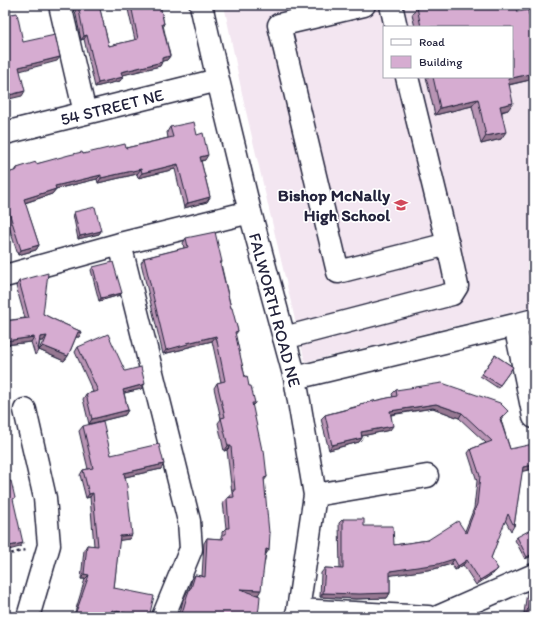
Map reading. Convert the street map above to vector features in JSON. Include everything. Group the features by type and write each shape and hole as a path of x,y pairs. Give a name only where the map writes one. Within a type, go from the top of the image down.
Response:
{"street":[{"path":"60,5 85,113"},
{"name":"FALWORTH ROAD NE","path":"201,5 250,212 295,378 315,495 297,613"},
{"path":"364,5 280,24 338,272 448,244"},
{"path":"391,5 396,26"},
{"path":"284,338 452,294 457,286 407,78"},
{"name":"54 STREET NE","path":"5,133 218,80"},
{"path":"5,276 120,244 250,212"},
{"path":"120,244 189,521 191,549 163,617"},
{"path":"295,378 525,322 534,417"},
{"path":"25,410 45,498 49,544 28,617"},
{"path":"315,495 428,476"},
{"path":"438,617 534,575"},
{"path":"297,613 428,617"}],"shaded area":[{"name":"Bishop McNally High School","path":"224,5 534,5 534,307 305,362 244,103"}],"building":[{"path":"5,5 9,5 11,14 17,13 23,42 55,35 60,57 19,67 25,91 5,96"},
{"path":"78,5 99,5 109,46 138,39 131,5 160,5 164,24 162,24 170,56 162,58 162,62 121,72 123,77 98,83 87,35 84,36"},
{"path":"427,5 516,5 517,12 528,10 529,15 534,14 534,73 513,78 513,26 421,26 417,7"},
{"path":"433,78 512,78 508,79 513,103 500,106 506,132 486,136 478,99 440,108"},
{"path":"194,122 197,135 203,133 208,155 200,157 210,197 188,203 178,164 142,173 141,169 101,178 101,175 55,186 56,189 24,199 39,245 21,250 8,209 5,210 5,174 17,170 17,168 36,162 36,164 82,152 83,154 125,144 126,148 173,137 170,127"},
{"path":"95,207 101,231 80,236 74,212"},
{"path":"215,232 222,262 220,262 238,331 235,332 245,377 247,376 249,386 251,386 255,403 252,403 262,450 264,450 267,477 264,478 270,533 269,550 266,549 261,590 240,589 260,596 257,617 181,617 195,575 205,577 207,538 223,539 224,534 226,534 226,528 229,528 227,498 234,497 233,490 235,490 231,446 228,446 221,418 225,417 217,383 225,381 216,336 166,350 144,258 188,247 186,238"},
{"path":"113,262 122,293 101,298 93,267"},
{"path":"48,273 43,314 82,332 78,332 68,356 43,346 47,336 40,337 38,351 34,337 5,341 5,321 29,318 19,281"},
{"path":"108,334 125,371 141,367 145,384 123,390 128,410 92,419 86,394 98,391 78,347"},
{"path":"495,355 513,367 500,385 482,374"},
{"path":"442,383 500,403 508,411 500,419 510,449 533,444 534,465 523,467 514,526 508,514 491,558 498,569 480,580 467,560 458,566 454,559 438,564 390,571 390,593 323,593 325,568 343,569 343,519 364,519 364,526 393,526 394,545 428,540 458,521 466,533 477,504 480,476 471,449 492,441 462,413 436,404 390,411 393,426 361,432 362,438 332,445 325,415 360,406 360,404 397,396 396,390"},
{"path":"103,421 111,455 159,444 164,464 124,473 127,486 132,535 120,536 114,588 154,596 149,617 141,617 112,610 109,617 74,617 89,575 84,574 87,545 98,546 93,493 89,494 83,470 93,468 83,426"},
{"path":"11,481 15,498 13,499 23,543 5,547 5,483"},
{"path":"534,528 534,553 527,557 517,537"},
{"path":"534,586 534,617 520,617 520,614 527,613 530,587"}],"place":[{"name":"Bishop McNally High School","path":"401,205"}]}
